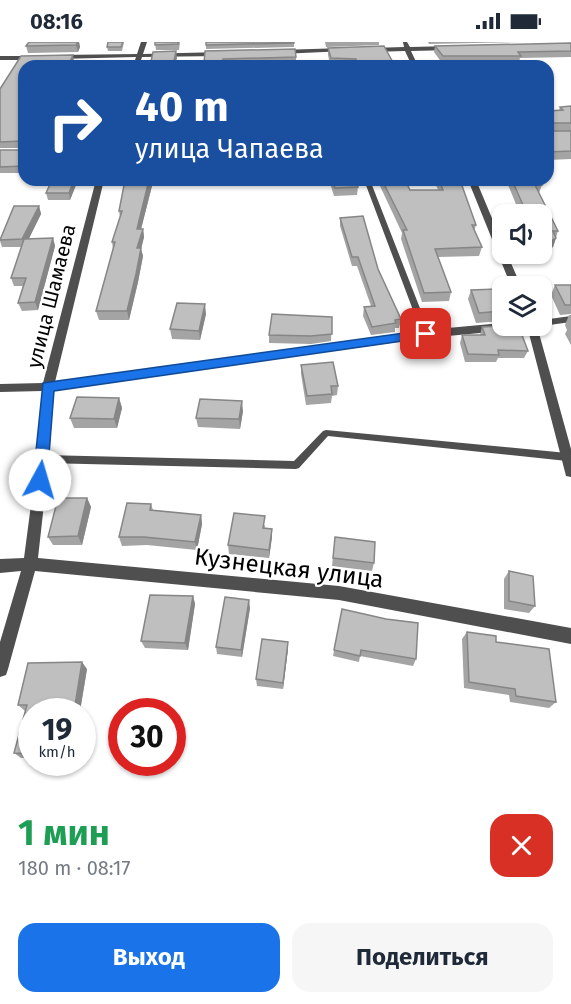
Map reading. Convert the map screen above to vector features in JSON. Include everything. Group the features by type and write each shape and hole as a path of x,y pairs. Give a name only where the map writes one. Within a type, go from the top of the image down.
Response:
{"street":[{"path":"138,60 144,42"},
{"path":"406,45 412,60"},
{"path":"361,50 406,45 466,47"},
{"path":"268,52 349,50"},
{"path":"50,58 233,54"},
{"path":"2,60 38,58"},
{"name":"улица Шамаева","path":"0,669 30,564 43,459 48,387 98,186"},
{"path":"474,186 512,276"},
{"path":"552,321 571,319"},
{"path":"0,388 48,387 426,334 492,328"},
{"path":"535,336 571,472"},
{"name":"Кузнецкая улица","path":"0,566 30,564 339,593 571,636"}],"lane":[{"path":"369,186 426,334"},
{"path":"43,459 296,465 326,433 567,457"}],"building":[{"path":"29,42 78,42 76,45 26,46"},
{"path":"108,42 123,42 121,47 107,47"},
{"path":"155,42 178,42 178,44 155,45"},
{"path":"206,42 294,42 294,43 206,45"},
{"path":"571,43 571,51 518,52 521,56 443,56 435,46"},
{"path":"384,46 392,60 331,58 328,48"},
{"path":"295,49 296,57 204,60 205,51"},
{"path":"176,51 174,60 151,60 153,52"},
{"path":"73,55 71,60 18,60 21,56"},
{"path":"18,61 18,141 0,142 0,89"},
{"path":"571,106 571,123 554,123 554,111 563,110 560,107"},
{"path":"554,131 571,131 571,151 554,152"},
{"path":"0,150 18,150 18,166 0,167"},
{"path":"49,186 72,186 69,193 46,193"},
{"path":"124,186 148,186 137,229 143,229 137,248 141,248 127,311 96,311 115,242 112,242 122,211 119,211"},
{"path":"334,186 358,187 335,188"},
{"path":"385,186 408,186 410,190 443,190 441,186 462,186 476,225 472,225 482,247 435,249 451,292 424,293 403,230 407,230"},
{"path":"515,186 536,186 544,204 523,204"},
{"path":"14,206 39,206 22,239 0,240"},
{"path":"363,216 378,269 401,319 395,320 396,323 372,327 364,307 375,306 358,257 352,257 340,218"},
{"path":"552,219 558,231 553,231 556,238 552,241"},
{"path":"53,238 35,302 18,303 26,278 11,278 24,239"},
{"path":"555,285 571,285 571,305 565,305"},
{"path":"492,289 492,312 479,313 471,290"},
{"path":"177,303 205,304 199,331 170,329"},
{"path":"272,314 332,317 332,334 269,335"},
{"path":"482,327 492,327 492,336 522,336 528,351 498,350 499,355 468,354 462,335 485,335"},
{"path":"333,362 338,386 331,386 332,394 307,396 301,365"},
{"path":"77,397 119,398 114,419 70,418"},
{"path":"200,399 242,401 239,419 196,418"},
{"path":"58,498 87,498 78,536 48,537"},
{"path":"127,503 151,504 150,510 201,515 195,542 119,537"},
{"path":"234,513 265,516 263,528 272,529 269,550 228,545"},
{"path":"335,537 375,542 374,563 333,558"},
{"path":"509,571 533,576 535,606 509,601"},
{"path":"150,595 193,596 185,643 141,641"},
{"path":"225,597 249,600 241,650 216,647"},
{"path":"342,609 386,619 418,623 416,659 361,650 360,656 334,650"},
{"path":"467,632 496,636 496,642 549,649 556,702 516,696 515,689 469,682"},
{"path":"262,639 288,642 283,683 256,679"},
{"path":"82,662 76,698 20,698 28,663"},
{"path":"18,738 18,753 14,753"}],"route":[{"path":"40,480 48,387 426,334"}]}
